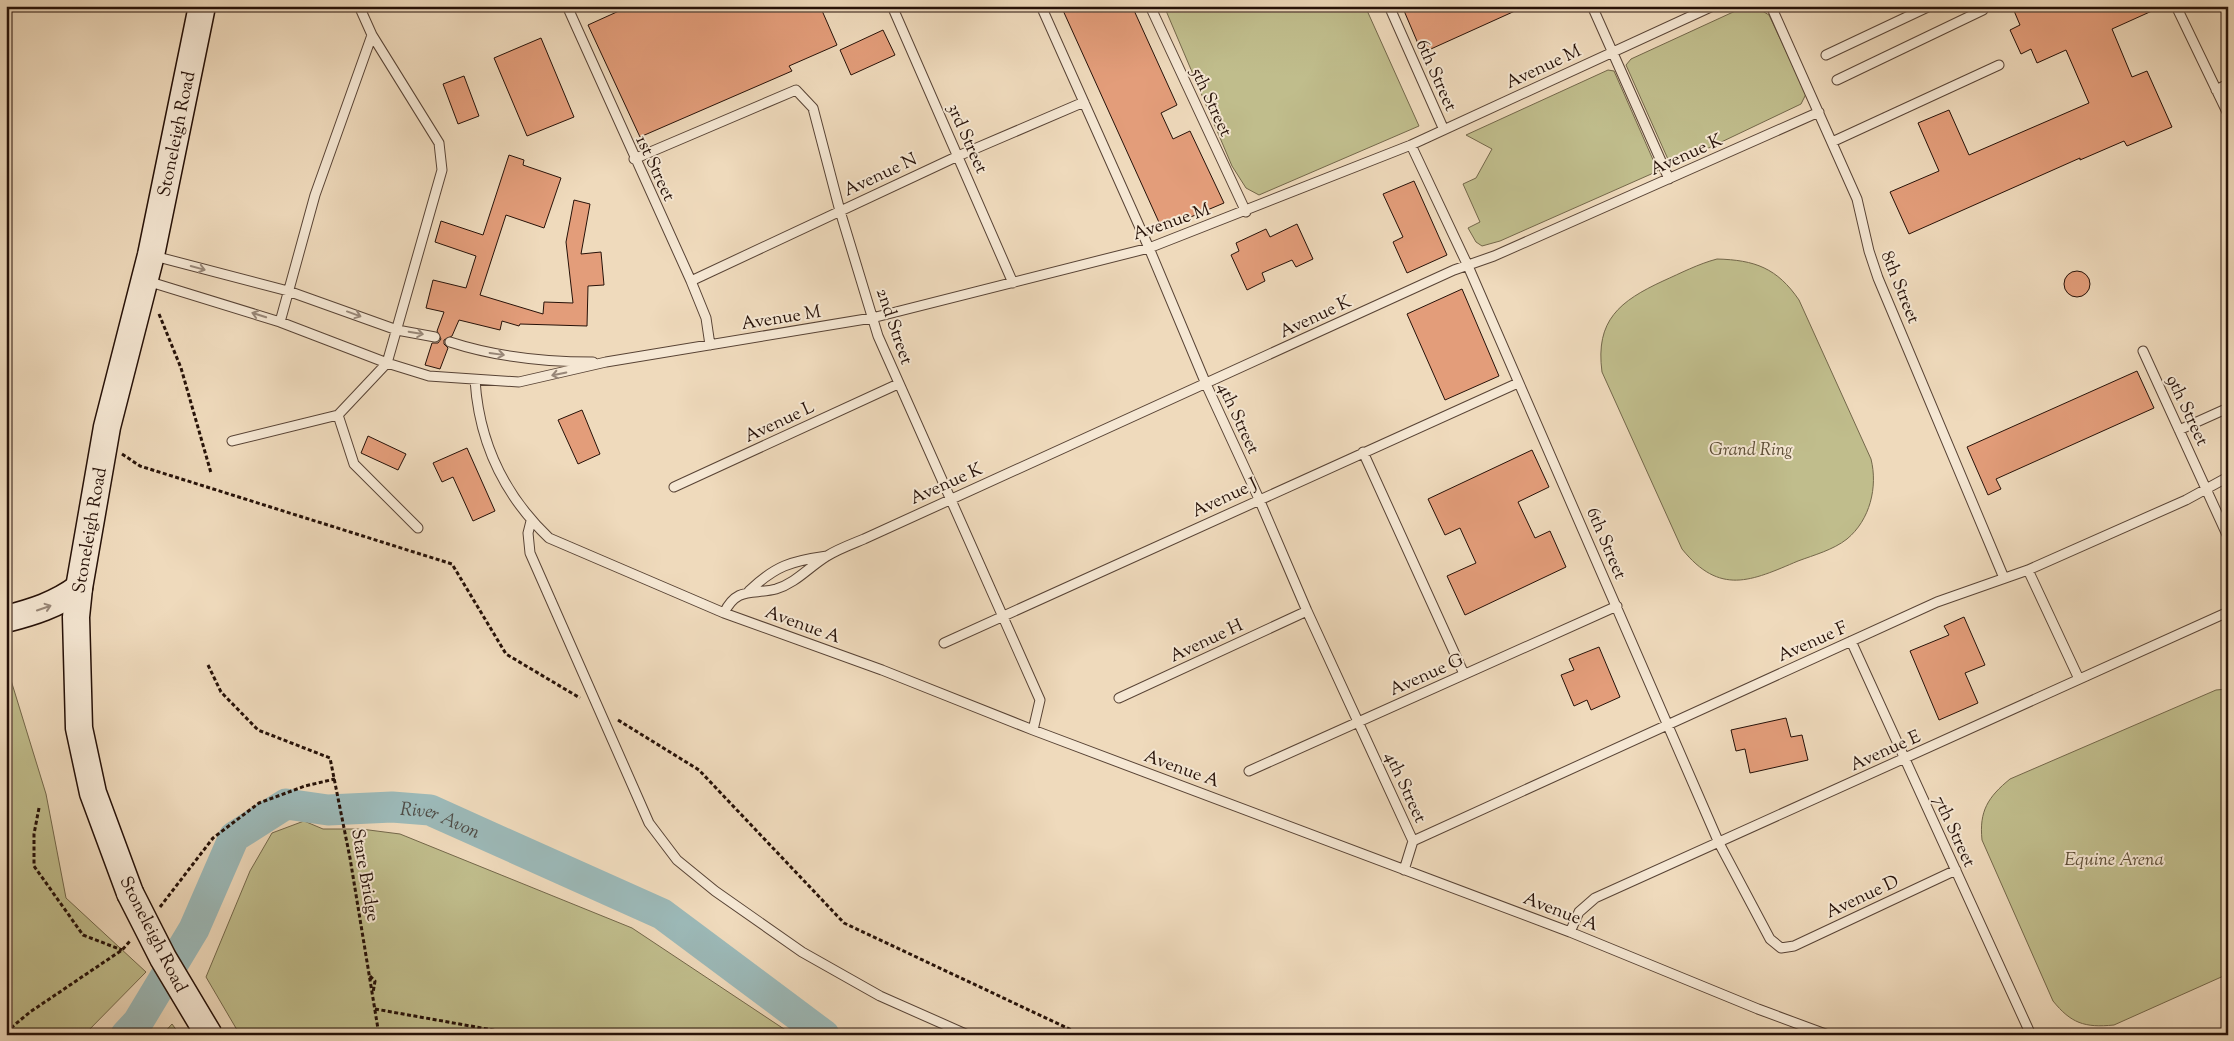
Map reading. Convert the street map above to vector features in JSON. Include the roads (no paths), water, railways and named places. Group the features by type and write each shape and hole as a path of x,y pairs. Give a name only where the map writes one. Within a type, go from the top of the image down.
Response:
{"main road":[{"name":"Stoneleigh Road","path":"202,6 151,256 107,427 79,588 76,617 79,728 93,793 130,893 163,958 210,1035"},
{"path":"6,619 48,607 64,600 79,588"}],"lane":[{"path":"232,442 338,415 387,363 397,330 442,170 439,144 372,35 359,6"},
{"name":"1st Street","path":"566,6 691,281 706,318 710,345"},
{"name":"3rd Street","path":"892,6 1013,283"},
{"name":"4th Street","path":"1041,6 1307,611 1413,841"},
{"name":"5th Street","path":"1150,6 1246,212"},
{"name":"6th Street","path":"1389,6 1444,130"},
{"path":"1592,6 1669,179"},
{"name":"Avenue M","path":"606,362 872,318 1149,248 1246,212 1411,145 1713,6"},
{"name":"8th Street","path":"1771,6 1857,199 1869,250 1878,278 2004,578"},
{"path":"1826,55 1930,6"},
{"path":"1837,80 1983,10 1985,6"},
{"path":"2176,6 2228,114"},
{"path":"280,322 315,195 372,35"},
{"path":"1832,142 1998,65"},
{"path":"2216,90 2228,84"},
{"name":"2nd Street","path":"634,159 796,90 813,108 840,211 872,318 898,384 949,500 1040,700 1032,730"},
{"name":"Avenue N","path":"691,281 958,156 1084,102"},
{"name":"Avenue K","path":"749,591 776,589 802,576 827,556 949,500 1468,266 1819,112"},
{"name":"6th Street","path":"1411,145 1468,266 1669,724 1719,843 1770,939 1781,948"},
{"path":"151,256 288,291 397,330 435,337"},
{"path":"145,281 280,322 387,363 429,376 519,382 606,362"},
{"path":"450,342 479,352 556,362 606,362"},
{"name":"9th Street","path":"2143,351 2228,537"},
{"name":"Avenue A","path":"475,380 477,406 483,435 512,496 531,521 548,538 724,613 882,670 1032,730 1570,932 1721,994 1828,1035"},
{"name":"Avenue J","path":"944,643 1518,383"},
{"name":"Avenue L","path":"674,487 898,384"},
{"path":"2179,430 2228,408"},
{"path":"338,415 354,464 418,528"},
{"path":"1364,452 1464,674"},
{"name":"Avenue F","path":"1413,841 1937,602 2028,570 2206,489 2228,477"},
{"path":"531,521 528,533 530,553 649,823 676,860 714,891 802,952 880,996 968,1035"},
{"name":"Avenue K","path":"724,613 729,603 749,591 767,574 796,560 827,556"},
{"path":"2028,570 2079,679"},
{"name":"Avenue G","path":"1249,771 1617,606"},
{"name":"Avenue H","path":"1119,698 1307,611"},
{"name":"Avenue E","path":"1570,932 1579,912 1596,898 2228,612"},
{"name":"7th Street","path":"1852,641 2031,1035"},
{"path":"1404,870 1413,841"},
{"name":"Avenue D","path":"1781,948 1794,946 1956,870"}],"waterway":[{"name":"River Avon","path":"126,1035 138,1022 194,929 234,837 286,804 328,810 392,807 430,810 662,914 824,1035"}],"park label":[{"name":"Grand Ring","path":"1751,449"},
{"name":"Equine Arena","path":"2114,859"}]}
